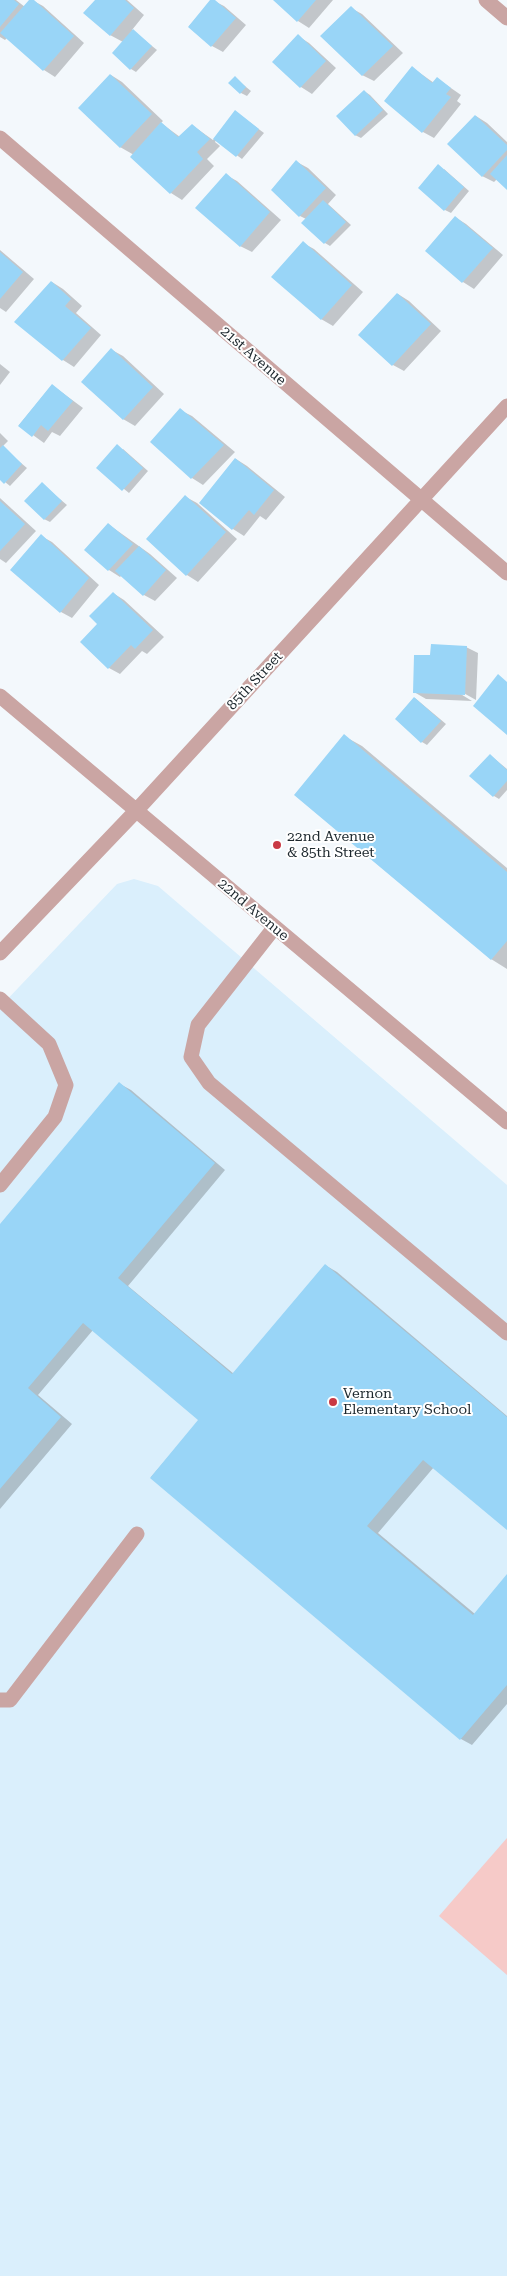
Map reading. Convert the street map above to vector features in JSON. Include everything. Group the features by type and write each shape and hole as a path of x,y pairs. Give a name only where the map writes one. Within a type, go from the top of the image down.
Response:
{"street":[{"path":"486,0 507,18"},
{"name":"21st Avenue","path":"0,138 507,573"},
{"name":"85th Street","path":"0,953 135,812 507,406"},
{"name":"22nd Avenue","path":"0,696 135,812 507,1122"},
{"path":"274,928 198,1025 191,1056 209,1083 507,1332"},
{"path":"0,999 50,1044 66,1085 55,1117 0,1185"},
{"path":"0,1700 10,1700 137,1534"}],"shaded area":[{"path":"134,879 158,886 507,1185 507,2276 0,2276 0,1007 117,884"},
{"path":"507,1838 507,1975 439,1916"}],"building":[{"path":"0,0 14,0 19,4 0,27"},
{"path":"29,0 34,0 74,36 43,71 0,33"},
{"path":"95,0 125,0 134,8 110,36 83,13"},
{"path":"210,0 215,0 236,18 211,47 188,27"},
{"path":"273,0 316,0 297,22"},
{"path":"351,6 393,46 362,76 320,36"},
{"path":"133,29 152,46 130,70 112,53"},
{"path":"298,34 326,61 300,88 272,62"},
{"path":"412,66 432,83 437,77 451,88 446,94 451,97 422,133 384,101"},
{"path":"110,74 152,114 120,148 78,108"},
{"path":"235,76 246,87 240,94 228,83"},
{"path":"364,90 383,110 355,136 336,116"},
{"path":"235,110 259,129 236,157 213,139"},
{"path":"475,115 507,145 507,150 482,177 447,144"},
{"path":"161,122 178,137 192,124 210,139 197,152 203,159 170,194 130,157"},
{"path":"507,155 507,190 490,174"},
{"path":"296,160 326,188 299,217 271,190"},
{"path":"438,164 464,187 444,211 418,188"},
{"path":"226,173 270,212 240,247 195,208"},
{"path":"323,200 346,222 324,244 301,223"},
{"path":"455,216 493,248 462,283 425,251"},
{"path":"303,241 352,285 321,320 271,277"},
{"path":"0,252 23,272 0,299"},
{"path":"51,281 71,299 65,306 91,328 62,361 14,322"},
{"path":"397,293 431,324 392,366 358,335"},
{"path":"111,348 153,387 123,420 81,382"},
{"path":"52,384 73,401 48,431 41,425 32,437 18,426"},
{"path":"180,408 224,445 191,479 150,442"},
{"path":"117,444 143,468 122,491 96,468"},
{"path":"3,445 22,464 4,484 0,480 0,448"},
{"path":"235,458 274,490 254,515 249,510 232,530 199,503"},
{"path":"42,482 62,501 44,520 24,501"},
{"path":"185,495 226,532 186,576 146,539"},
{"path":"0,501 25,524 0,551"},
{"path":"108,523 133,544 108,571 84,550"},
{"path":"41,534 89,578 60,613 10,570"},
{"path":"139,546 166,570 143,596 115,571"},
{"path":"113,592 153,630 135,649 131,645 108,669 80,642 97,624 89,616"},
{"path":"431,644 467,646 465,695 413,693 414,655 430,655"},
{"path":"498,674 507,682 507,735 473,706"},
{"path":"414,697 441,721 421,743 395,719"},
{"path":"344,734 507,872 507,941 491,960 294,795"},
{"path":"490,754 507,770 507,781 493,797 469,776"},
{"name":"Vernon Elementary School","path":"119,1082 215,1163 118,1278 232,1374 325,1264 507,1417 507,1530 423,1460 367,1526 473,1615 507,1574 507,1685 460,1740 150,1478 198,1420 83,1323 28,1388 61,1417 0,1489 0,1224"}],"place":[{"name":"22nd Avenue & 85th Street","path":"277,845"},
{"name":"Vernon Elementary School","path":"333,1402"}]}
